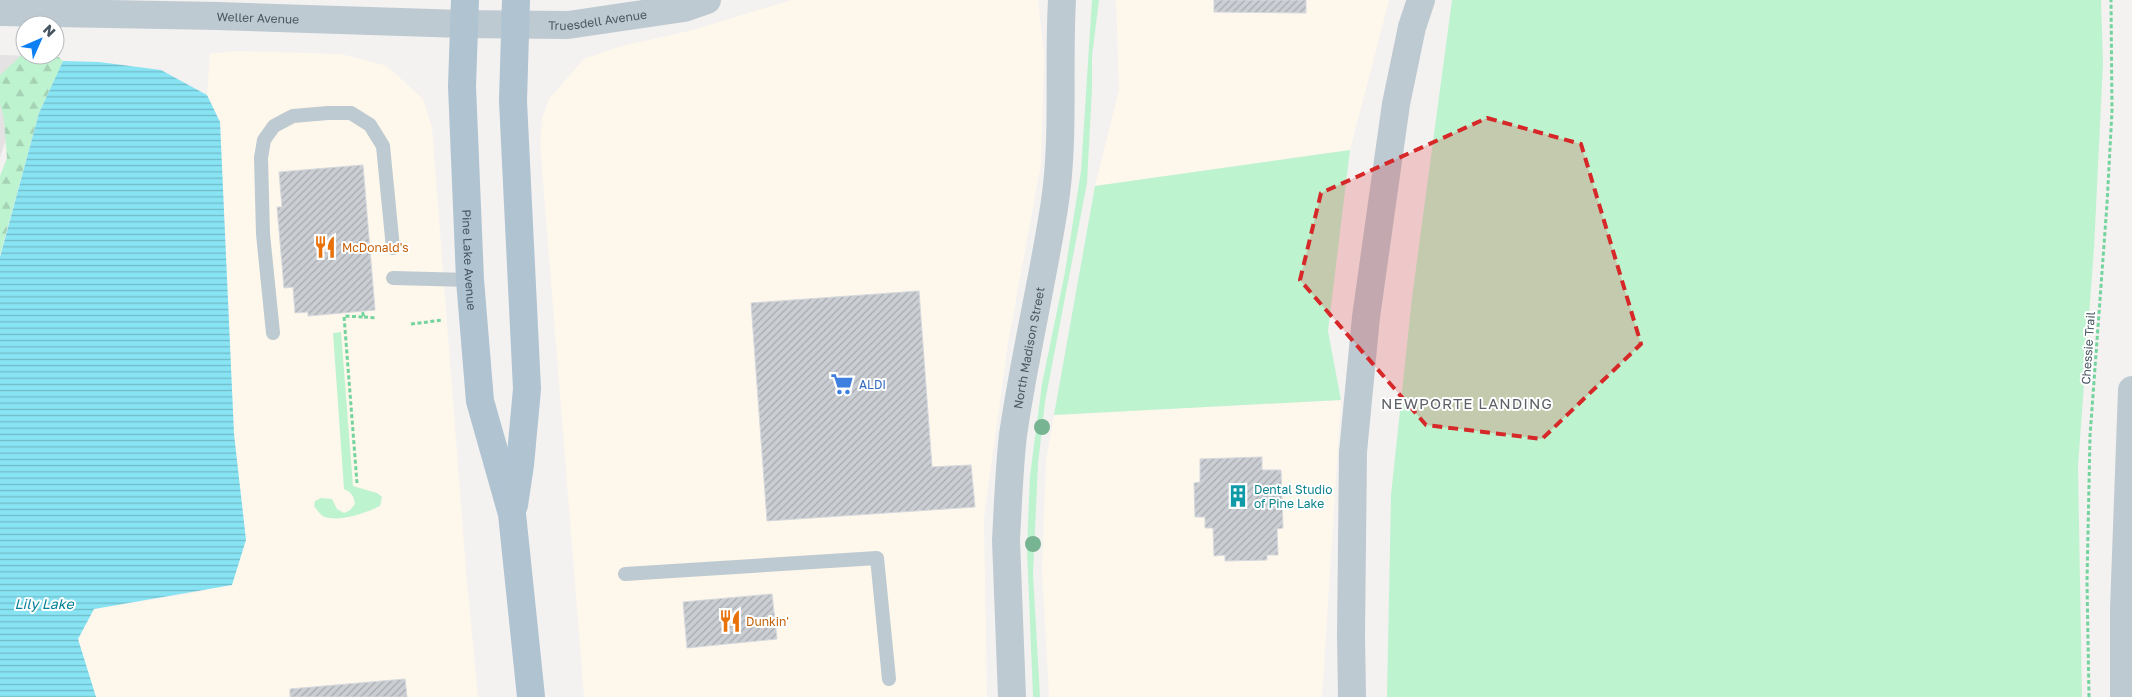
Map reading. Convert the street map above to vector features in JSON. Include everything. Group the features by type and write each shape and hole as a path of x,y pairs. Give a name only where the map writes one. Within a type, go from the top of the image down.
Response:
{"main road":[{"name":"Pine Lake Avenue","path":"464,12 462,86 470,280 480,401 512,514 531,697"},
{"name":"Pine Lake Avenue","path":"512,514 520,465 527,389 513,101 516,12"}],"street":[{"name":"Truesdell Avenue","path":"516,12 581,24 684,8 707,0"},
{"name":"North Madison Street","path":"1012,697 1006,532 1013,436 1054,207 1062,109 1062,0"},
{"path":"1352,697 1353,452 1366,316 1396,104 1412,28 1421,0"},
{"name":"Weller Avenue","path":"0,12 217,16 516,12"},
{"path":"2124,697 2124,609 2132,390"}],"lane":[{"path":"274,333 263,234 261,158 264,140 274,126 293,116 328,113 351,114 370,125 383,146 393,248"},
{"path":"394,278 470,280"},
{"path":"625,574 877,558 889,679"}],"path":[{"name":"Chessie Trail","path":"2089,697 2087,582 2090,436 2108,195 2112,76 2111,0"},
{"path":"362,311 364,317"},
{"path":"357,484 344,316 376,318"},
{"path":"411,324 452,319"}],"highlighted area":[{"path":"1487,118 1581,144 1641,344 1542,439 1426,425 1300,280 1321,193"}],"shaded area":[{"path":"791,0 1038,0 1044,54 1041,164 1008,343 984,518 987,697 584,697 540,143 542,119 549,99 584,59 618,47 693,30"},
{"path":"1116,0 1389,0 1350,150 1095,186 1119,90"},
{"path":"235,51 341,54 387,66 423,99 432,127 466,570 478,697 96,697 78,639 94,609 205,591 246,540 234,434 220,122 207,95 210,54"},
{"path":"0,55 15,55 15,65 32,65 0,157"},
{"path":"1341,400 1322,697 1049,697 1042,570 1046,460 1054,415"}],"green space":[{"path":"1092,0 1099,0 1092,56 1087,183 1045,402 1038,464 1033,574 1040,697 1033,697 1027,549 1030,476 1042,384 1065,272 1081,171"},
{"path":"1452,0 2101,0 2103,64 2094,248 2078,466 2082,697 1387,697 1391,495 1412,298"},
{"path":"15,61 15,65 61,65 39,113 0,255 0,176 7,158 4,120 0,103 0,75"},
{"path":"1350,150 1328,331 1341,400 1054,415 1095,186"},
{"path":"341,332 353,486 377,493 382,497 380,506 374,509 353,516 331,518 319,513 314,506 315,501 321,498 332,499 337,509 344,513 355,504 352,495 344,489 333,333"}],"water":[{"name":"Lily Lake","path":"65,61 99,62 161,70 207,95 220,122 234,434 246,540 232,585 94,609 78,639 96,697 0,697 0,257 39,113 61,65 65,65"}],"building":[{"path":"1214,0 1306,0 1306,13 1214,12"},
{"name":"McDonald's","path":"363,165 375,310 308,316 308,312 295,313 293,287 284,288 277,207 282,207 279,172"},
{"name":"ALDI","path":"919,291 932,467 971,465 975,507 767,521 751,303"},
{"name":"Dental Studio of Pine Lake","path":"1262,457 1262,470 1281,470 1283,528 1277,529 1278,555 1267,555 1267,560 1225,561 1225,555 1214,556 1213,528 1205,528 1205,517 1195,517 1194,483 1200,482 1200,459"},
{"name":"Dunkin'","path":"772,594 777,639 687,648 683,602"},
{"path":"405,679 407,697 290,697 290,689"}],"place":[{"name":"McDonald's","path":"325,247"},
{"name":"ALDI","path":"842,384"},
{"name":"Dental Studio of Pine Lake","path":"1238,496"},
{"name":"Dunkin'","path":"730,621"}],"district":[{"name":"NEWPORTE LANDING","path":"1467,403"}]}
